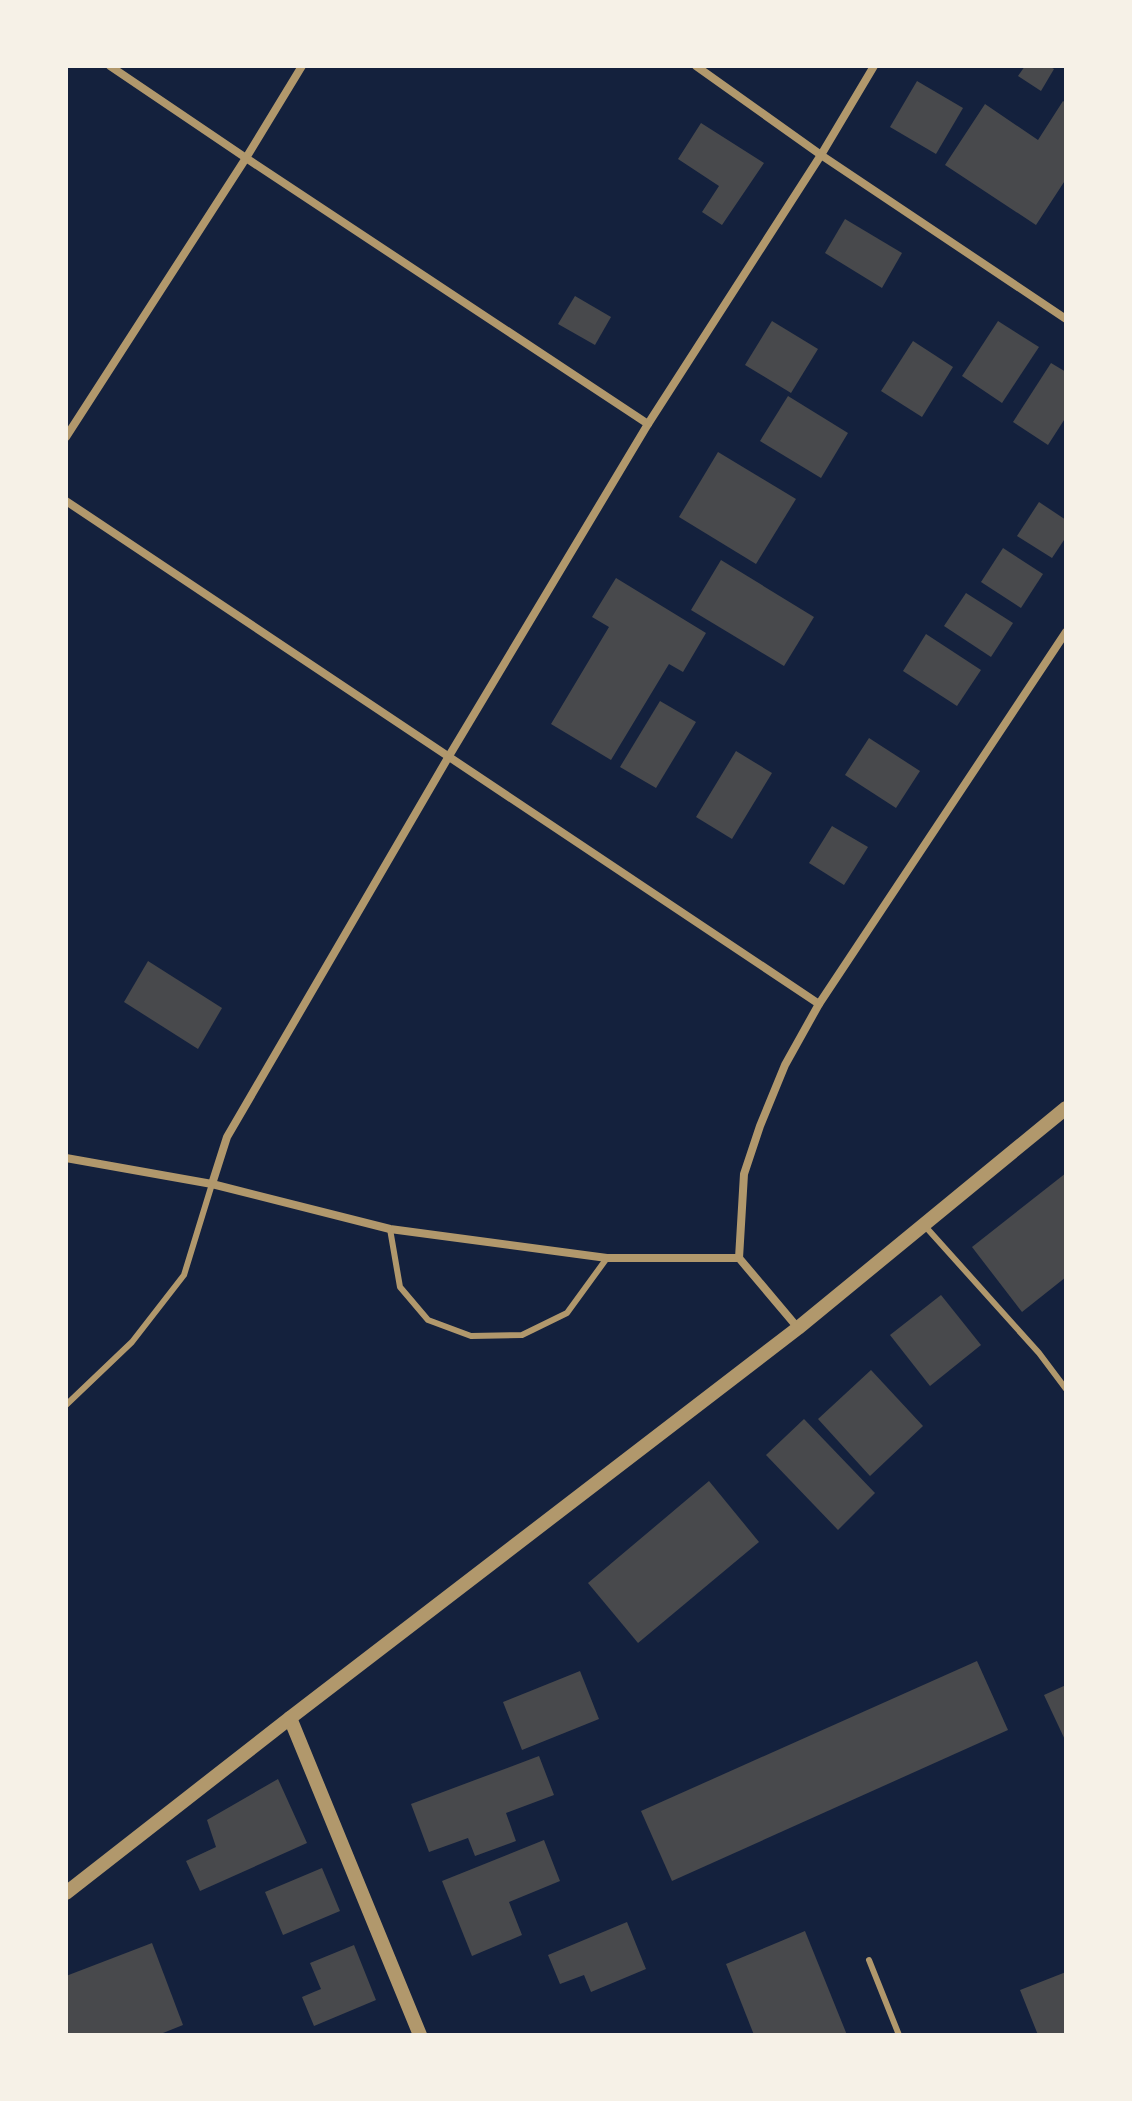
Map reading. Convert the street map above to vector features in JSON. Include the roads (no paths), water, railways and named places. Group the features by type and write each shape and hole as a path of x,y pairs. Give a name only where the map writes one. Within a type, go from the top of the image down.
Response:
{"street":[{"path":"110,66 648,424"},
{"path":"66,437 302,66"},
{"path":"696,66 821,155 1066,319"},
{"path":"212,1184 227,1137 449,756 648,424 821,155 874,66"},
{"path":"66,501 819,1004"},
{"path":"798,1328 739,1258 744,1174 760,1126 785,1065 819,1004 1066,632"},
{"path":"66,1893 798,1328 1066,1108"},
{"path":"66,1158 212,1184 390,1229 607,1258 739,1258"},
{"path":"290,1718 420,2035"}],"lane":[{"path":"66,1405 132,1342 184,1275 212,1184"},
{"path":"924,1225 1039,1353 1066,1389"},
{"path":"390,1229 400,1287 428,1320 471,1336 522,1335 567,1313 607,1258"},
{"path":"869,1960 899,2035"}]}
